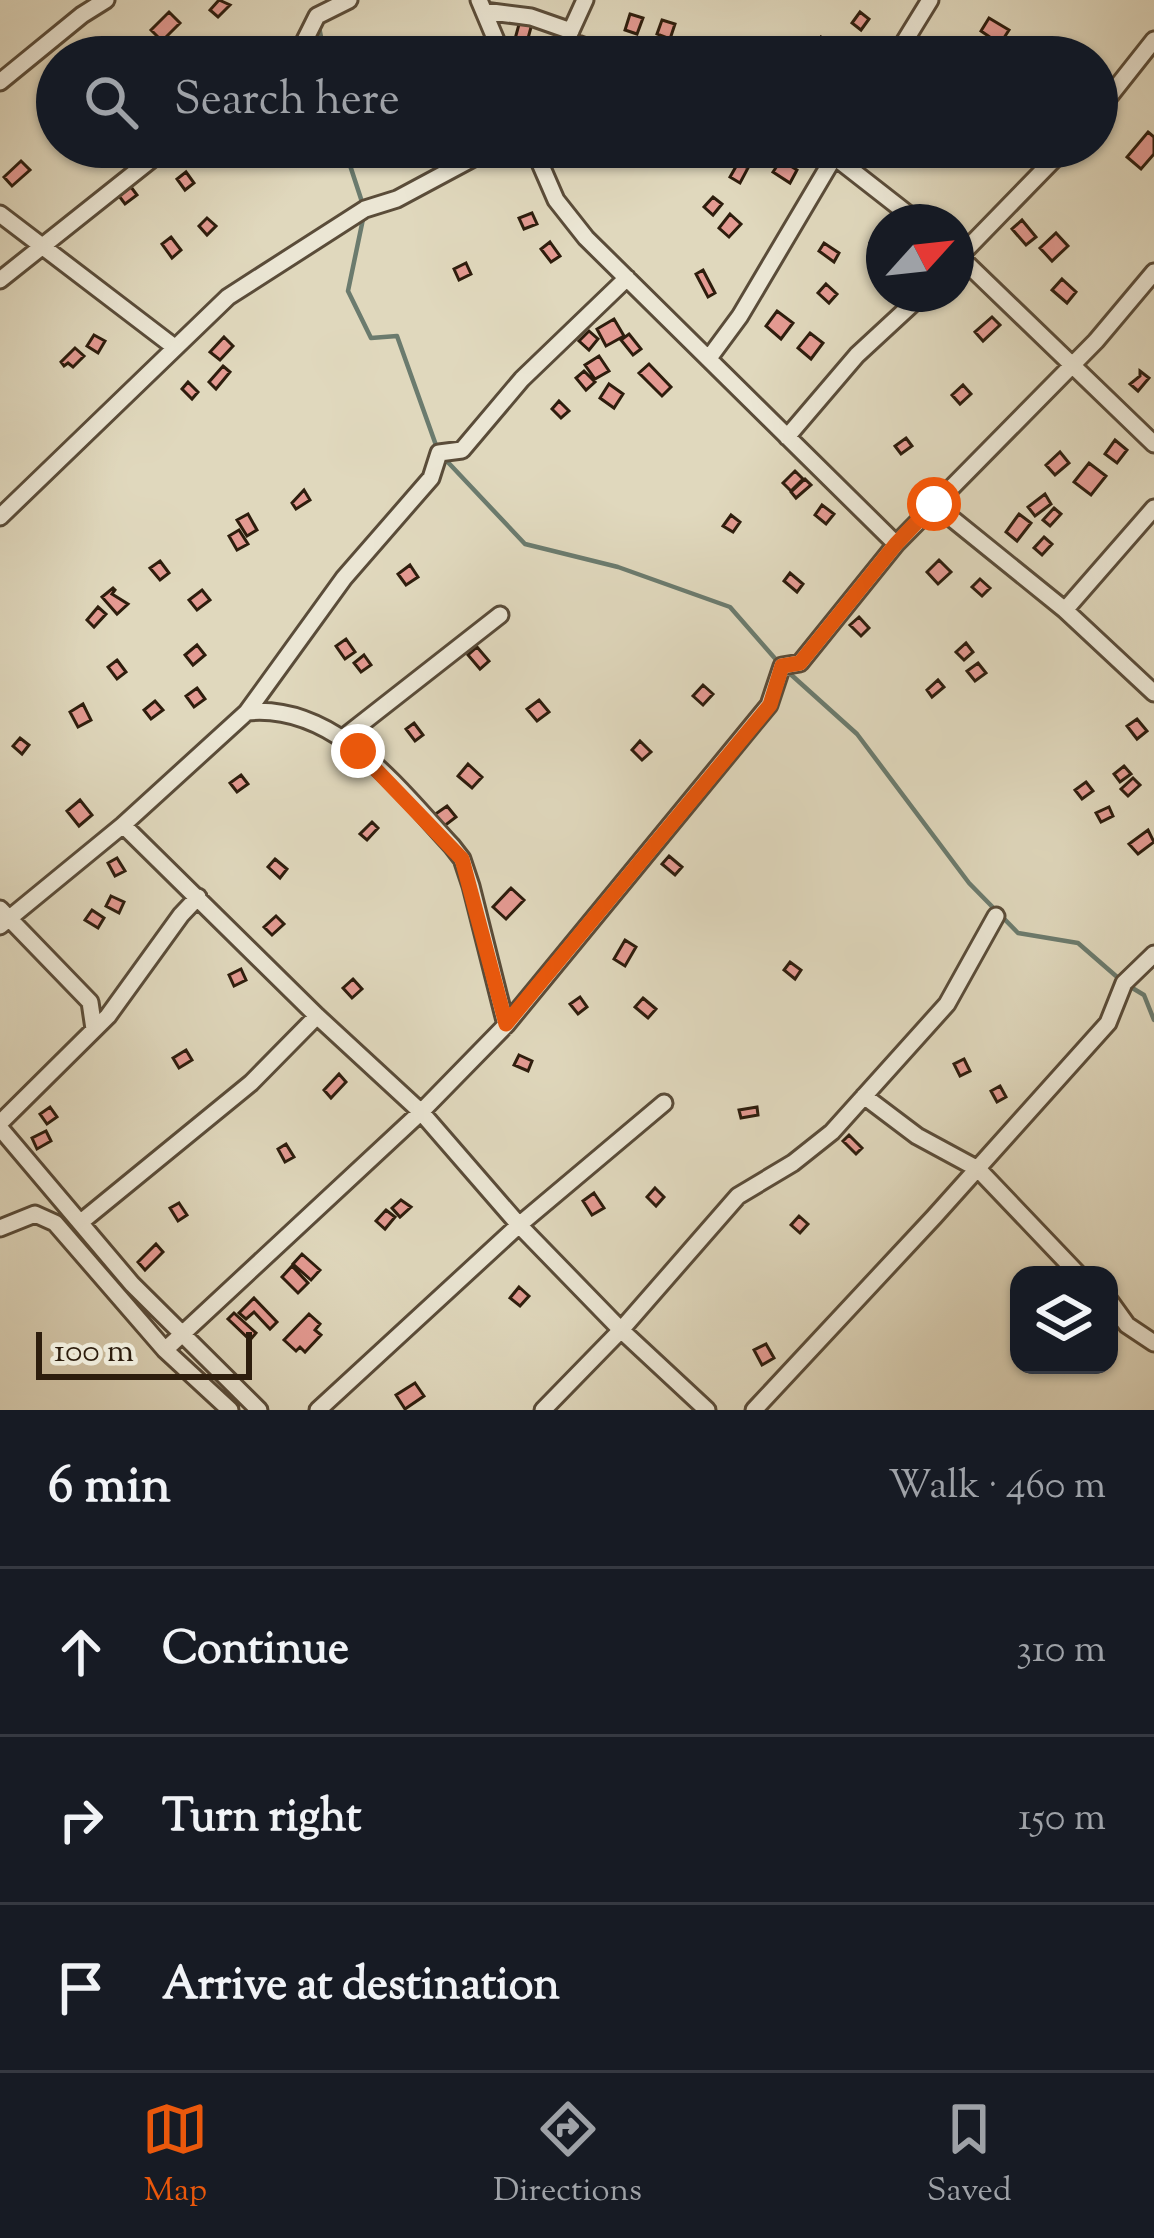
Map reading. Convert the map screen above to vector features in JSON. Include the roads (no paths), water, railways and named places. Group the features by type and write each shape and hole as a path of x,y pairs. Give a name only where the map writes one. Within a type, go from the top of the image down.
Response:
{"street":[{"path":"56,36 106,0"},
{"path":"307,36 317,16 349,0"},
{"path":"482,6 531,17 569,36 585,0"},
{"path":"908,36 930,0"},
{"path":"482,6 494,36"},
{"path":"1118,85 1154,40"},
{"path":"0,82 36,53"},
{"path":"0,280 140,168"},
{"path":"0,517 228,297 365,209 397,199 455,168"},
{"path":"542,168 556,200 627,278 896,544"},
{"path":"709,358 740,316 822,168"},
{"path":"854,168 896,204"},
{"path":"974,239 1045,168"},
{"path":"0,214 173,346"},
{"path":"974,272 1154,444"},
{"path":"164,1349 421,1112 506,1024 770,705 782,666 800,663 896,544 1072,365 1154,272"},
{"path":"94,1029 90,1002 3,918 123,825 247,712 344,578 431,478 439,453 462,450 522,379 627,278"},
{"path":"787,437 857,355 904,312"},
{"path":"934,504 1064,610 1154,693"},
{"path":"1064,610 1154,508"},
{"path":"343,738 500,615"},
{"path":"247,712 274,709 343,738 416,806 462,859 506,1024"},
{"path":"123,825 421,1112 519,1225 707,1410"},
{"path":"198,897 119,1003 0,1125 181,1336 259,1410"},
{"path":"543,1410 621,1330 738,1196 793,1163 832,1132 947,1004 996,916"},
{"path":"754,1410 1108,1023 1124,983 1154,955"},
{"path":"90,1002 119,1003"},
{"path":"81,1222 250,1083 317,1016"},
{"path":"864,1096 917,1136 978,1169 1070,1266"},
{"path":"319,1410 519,1225 664,1102"},
{"path":"0,1228 35,1214 47,1216 164,1349 230,1410"},
{"path":"1118,1312 1127,1325 1154,1343"}],"waterway":[{"path":"319,27 321,36"},
{"path":"351,168 364,208"},
{"path":"363,219 348,291 371,338 397,336 437,448"},
{"path":"443,457 525,544 618,567 730,607 779,663"},
{"path":"787,671 857,734 969,883 1018,933 1078,943 1144,995 1154,1020"}]}
